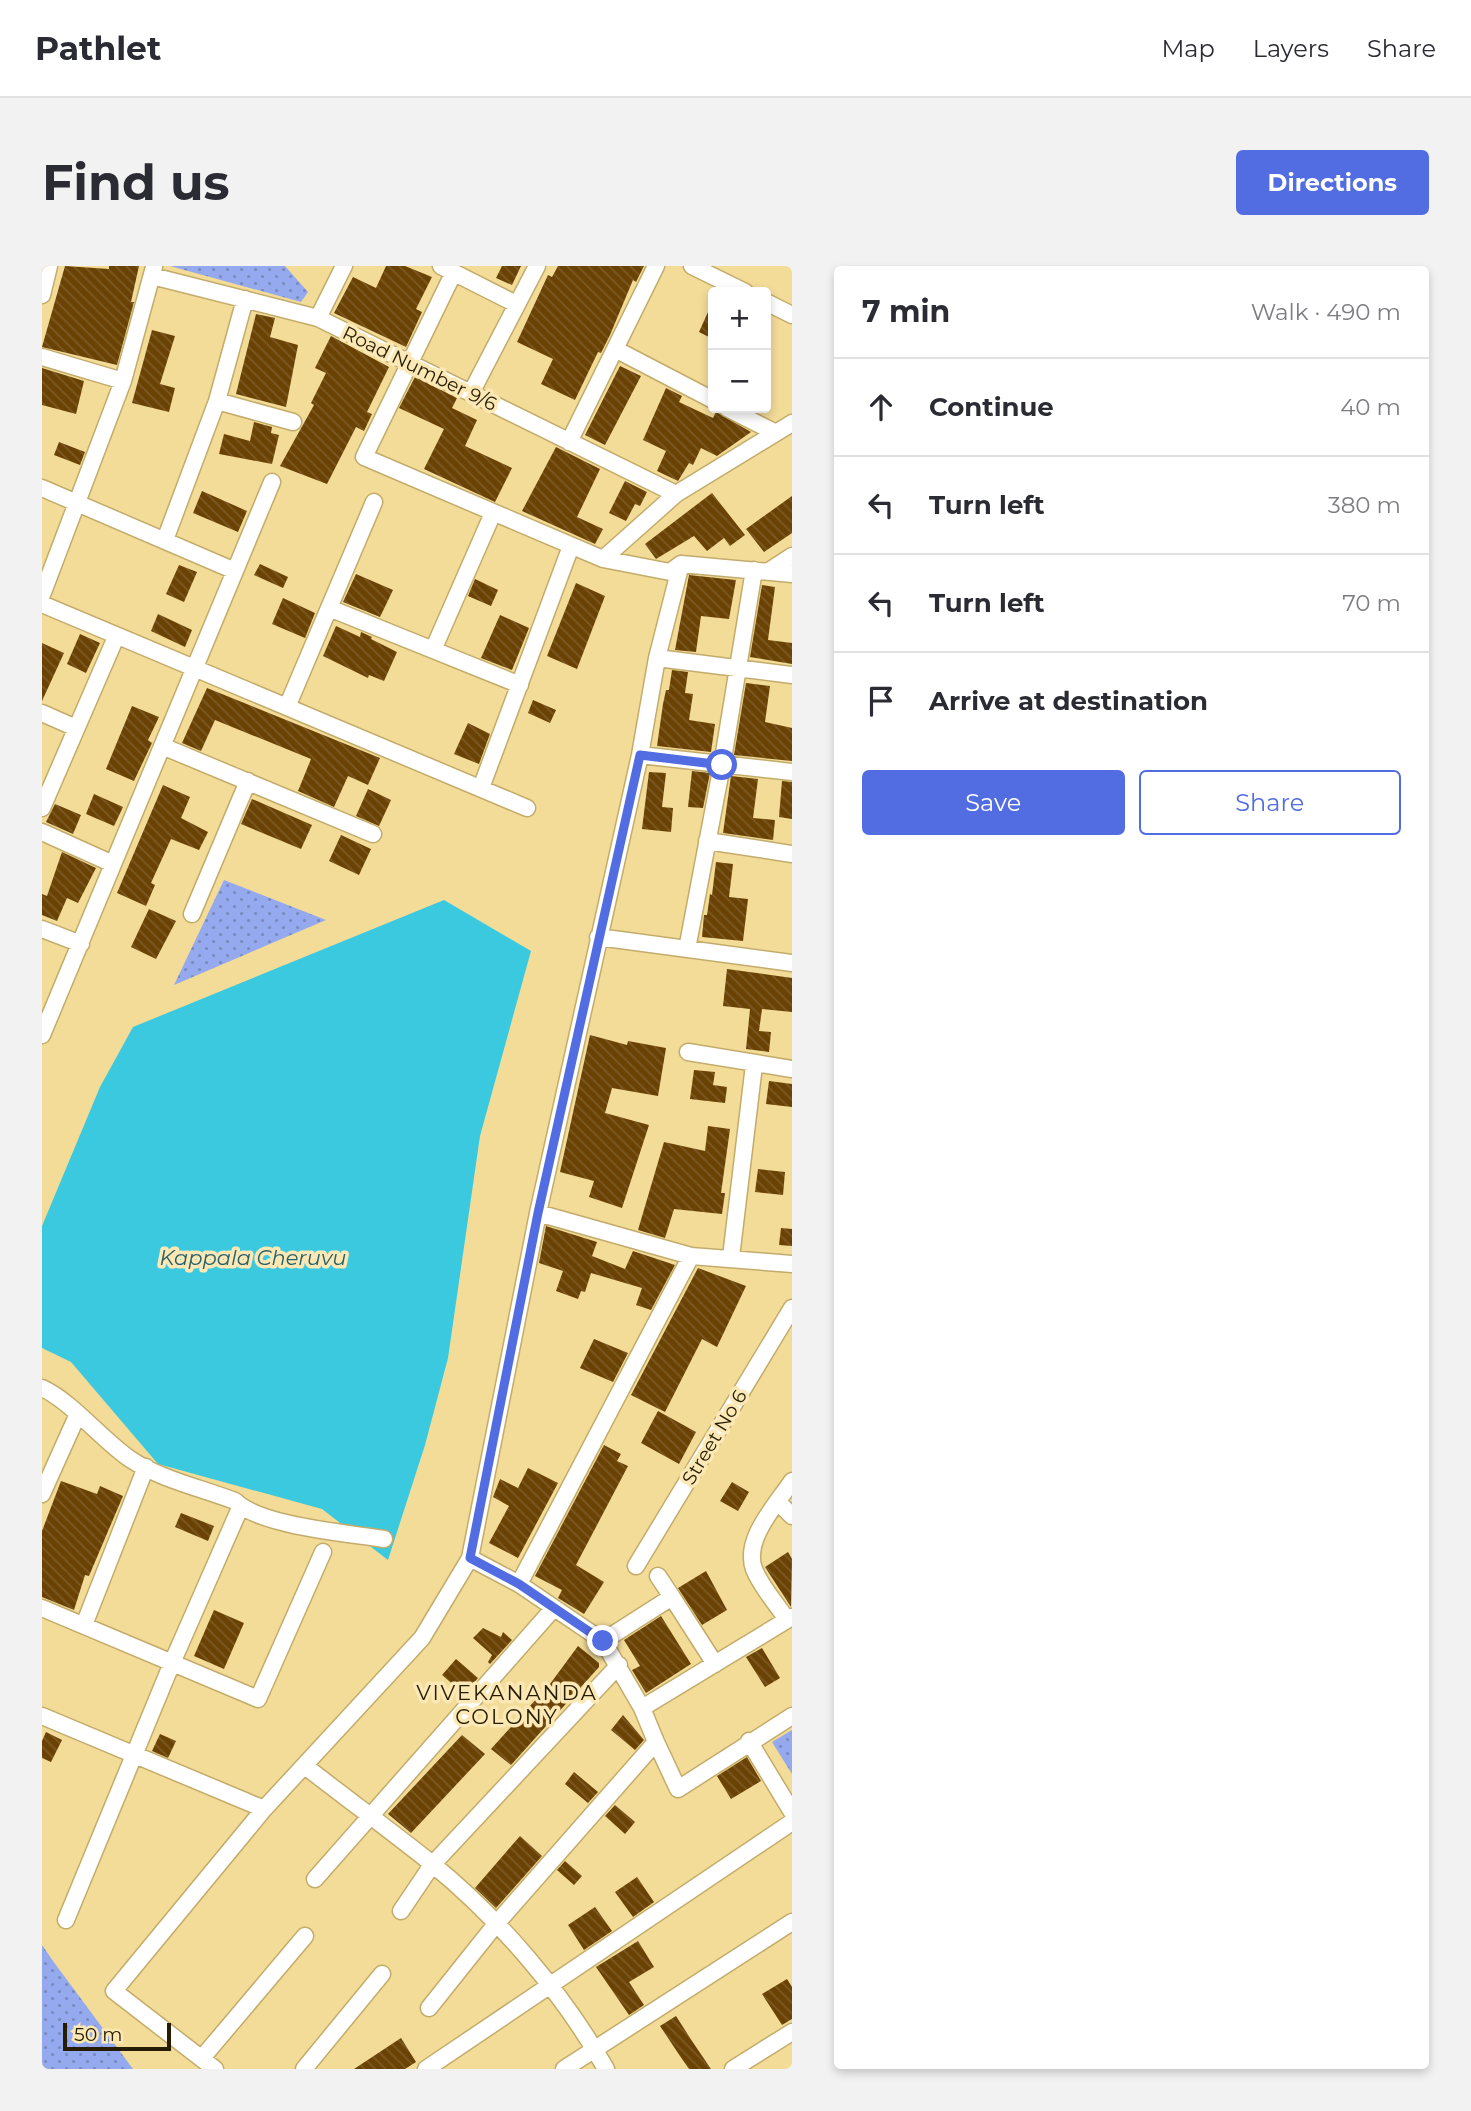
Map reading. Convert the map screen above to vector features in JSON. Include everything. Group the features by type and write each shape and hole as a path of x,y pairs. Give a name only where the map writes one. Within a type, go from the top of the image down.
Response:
{"street":[{"path":"42,295 49,266"},
{"path":"318,318 344,266"},
{"path":"471,394 537,266"},
{"path":"569,442 656,266"},
{"path":"692,266 735,287"},
{"path":"516,304 448,269 409,363 364,457 603,559 670,572 681,564 792,573"},
{"path":"42,595 123,381 153,271"},
{"name":"Road Number 9/6","path":"153,271 318,318 676,494"},
{"path":"165,540 217,401 245,299"},
{"path":"771,306 792,316"},
{"path":"615,349 708,398"},
{"path":"42,358 123,381"},
{"path":"217,401 293,422"},
{"path":"737,413 776,433"},
{"path":"603,559 676,494 792,423"},
{"path":"42,1035 272,482"},
{"path":"42,488 235,571"},
{"path":"287,707 374,502"},
{"path":"433,650 494,513"},
{"path":"481,789 571,546"},
{"path":"687,949 738,668 762,571 792,556"},
{"path":"215,2069 114,1991 264,1809 422,1638 470,1558 538,1213 640,755 657,658 681,564"},
{"path":"42,604 527,808"},
{"path":"328,608 520,685"},
{"path":"42,808 116,637"},
{"path":"657,658 792,675"},
{"path":"42,713 76,728"},
{"path":"162,746 373,835"},
{"path":"640,755 792,772"},
{"path":"192,914 247,781"},
{"path":"42,832 113,864"},
{"path":"707,841 792,854"},
{"path":"42,929 81,944"},
{"path":"598,937 792,963"},
{"path":"688,1052 754,1065 792,1069"},
{"path":"731,1257 754,1065"},
{"path":"538,1213 691,1256 731,1257 792,1264"},
{"path":"519,1584 691,1256"},
{"name":"Street No 6","path":"636,1566 792,1308"},
{"path":"42,1388 63,1401 116,1448 146,1467 235,1501 240,1508 285,1522 384,1539"},
{"path":"42,1494 77,1416"},
{"path":"84,1625 146,1467"},
{"path":"642,1709 790,1619 754,1569 752,1557 754,1539 792,1481"},
{"path":"778,1502 792,1516"},
{"path":"66,1920 172,1663 240,1508"},
{"path":"42,1608 258,1699 323,1552"},
{"path":"470,1558 519,1584 603,1641 642,1709 678,1789 749,1741 792,1716"},
{"path":"658,1576 715,1664"},
{"path":"603,1641 672,1597"},
{"path":"316,1879 553,1609"},
{"path":"401,1911 432,1865 619,1665"},
{"path":"43,1721 135,1755 264,1809"},
{"path":"749,1741 792,1812"},
{"path":"429,2008 496,1924 656,1742"},
{"path":"305,1766 432,1865 496,1924 548,1985 606,2069"},
{"path":"426,2069 792,1822"},
{"path":"564,2069 792,1922"},
{"path":"202,2059 304,1936"},
{"path":"304,2069 382,1974"},
{"path":"733,2069 792,2032"}],"shaded area":[{"path":"170,266 285,266 308,292 301,302"},
{"path":"224,880 326,920 174,985"},
{"path":"792,1730 792,1774 772,1742"},
{"path":"42,1945 53,1961 133,2069 42,2069"}],"water":[{"name":"Kappala Cheruvu","path":"444,900 531,951 480,1136 448,1358 425,1445 388,1560 322,1509 158,1464 71,1362 42,1348 42,1226 100,1087 133,1027"}],"building":[{"path":"65,266 109,269 109,266 139,266 131,302 134,302 117,365 42,347"},
{"path":"386,266 405,266 432,277 416,309 422,312 406,347 334,313 353,277 376,288"},
{"path":"502,266 521,266 512,285 496,278"},
{"path":"558,266 644,266 636,282 633,280 610,335 601,353 598,352 575,400 541,384 553,359 517,342 548,275 552,277"},
{"path":"708,312 708,336 699,332"},
{"path":"256,314 275,318 270,337 298,345 286,407 236,394"},
{"path":"152,330 175,336 160,384 175,388 169,412 132,403"},
{"path":"331,336 389,367 367,412 372,414 364,431 356,427 327,484 280,466 314,405 311,403 326,373 315,368"},
{"path":"620,366 641,376 605,445 585,435"},
{"path":"42,368 84,381 76,414 42,405"},
{"path":"415,377 457,398 452,408 477,420 465,446 512,468 495,502 424,469 444,429 399,408"},
{"path":"666,388 682,396 679,402 713,418 718,413 751,432 717,456 701,448 693,465 689,463 678,481 657,471 666,451 643,440"},
{"path":"254,422 272,427 271,433 279,435 272,464 219,454 224,434 250,441"},
{"path":"59,442 85,452 80,465 54,455"},
{"path":"556,447 600,469 577,517 603,529 595,544 522,511"},
{"path":"625,481 647,492 640,506 635,504 626,521 609,513"},
{"path":"202,491 247,511 238,532 193,513"},
{"path":"712,493 745,535 730,546 724,538 707,551 694,536 656,559 645,544"},
{"path":"792,496 792,533 764,552 746,529"},
{"path":"260,564 288,577 283,588 254,575"},
{"path":"179,565 197,572 184,602 166,594"},
{"path":"356,574 393,590 380,617 343,602"},
{"path":"689,575 736,580 729,619 701,616 696,652 675,650"},
{"path":"475,579 498,590 491,606 468,596"},
{"path":"576,583 605,596 577,669 547,656"},
{"path":"762,585 775,587 768,640 792,643 792,664 750,657"},
{"path":"283,598 315,613 305,638 272,624"},
{"path":"158,614 192,630 185,647 151,631"},
{"path":"500,615 529,628 512,670 481,658"},
{"path":"336,626 360,637 361,632 397,652 384,681 369,675 368,678 323,656"},
{"path":"80,634 100,643 86,673 67,664"},
{"path":"42,643 64,653 42,701"},
{"path":"672,670 688,672 685,693 693,694 689,720 715,724 711,752 657,746 663,704 666,690 669,690"},
{"path":"746,683 770,686 765,722 792,728 792,761 734,755"},
{"path":"207,688 380,758 368,785 348,776 334,807 298,791 311,759 215,720 201,751 182,743"},
{"path":"533,700 556,710 550,723 528,713"},
{"path":"132,706 159,717 148,740 152,743 134,781 106,769"},
{"path":"468,723 490,734 479,764 454,754"},
{"path":"692,771 710,773 703,808 688,807"},
{"path":"649,772 666,773 662,807 673,808 671,832 642,829"},
{"path":"731,776 758,779 753,818 775,820 773,840 723,833"},
{"path":"782,781 792,782 792,819 779,817"},
{"path":"163,785 190,797 181,818 208,832 199,850 171,839 151,883 155,885 146,906 117,893"},
{"path":"368,789 391,800 379,826 356,816"},
{"path":"94,794 123,807 114,826 86,814"},
{"path":"252,799 312,825 301,849 241,824"},
{"path":"55,804 81,815 73,834 46,822"},
{"path":"341,835 371,849 359,875 329,861"},
{"path":"62,852 96,868 78,903 67,898 57,921 42,915 42,894 47,896"},
{"path":"716,862 733,864 729,897 748,899 743,941 702,937 704,915 707,915 710,894 712,895"},
{"path":"149,909 176,921 156,959 131,947"},
{"path":"727,969 792,978 792,1012 762,1009 759,1031 771,1032 769,1052 746,1049 750,1009 723,1006"},
{"path":"590,1035 627,1045 628,1041 666,1048 658,1096 612,1088 605,1113 649,1125 622,1208 589,1197 594,1181 560,1172"},
{"path":"694,1070 715,1072 713,1085 727,1087 725,1103 690,1099"},
{"path":"769,1081 792,1084 792,1107 766,1104"},
{"path":"708,1126 730,1129 721,1193 725,1193 722,1214 674,1209 665,1238 638,1230 664,1142 705,1151"},
{"path":"758,1169 785,1172 783,1195 755,1192"},
{"path":"546,1226 597,1242 592,1256 625,1269 633,1251 675,1265 651,1310 636,1305 642,1288 591,1273 585,1292 581,1291 578,1299 556,1291 563,1271 539,1263"},
{"path":"781,1228 792,1229 792,1246 779,1245"},
{"path":"698,1268 746,1286 717,1347 702,1339 665,1412 631,1395"},
{"path":"594,1339 628,1353 613,1382 580,1368"},
{"path":"658,1411 696,1432 679,1464 641,1443"},
{"path":"604,1445 621,1454 617,1461 628,1466 576,1565 604,1582 584,1614 558,1598 562,1590 535,1576"},
{"path":"528,1468 558,1483 518,1558 489,1543 509,1506 493,1497 500,1479 518,1488"},
{"path":"61,1481 97,1494 100,1486 123,1496 89,1576 85,1575 74,1610 42,1597 42,1531"},
{"path":"732,1482 749,1492 738,1511 720,1501"},
{"path":"181,1513 214,1526 208,1541 175,1527"},
{"path":"788,1552 792,1559 791,1607 765,1567"},
{"path":"706,1571 727,1610 702,1625 678,1588"},
{"path":"214,1610 244,1623 224,1669 194,1656"},
{"path":"661,1616 691,1664 646,1693 632,1670 640,1666 624,1640"},
{"path":"483,1628 501,1637 503,1632 512,1640 490,1664 488,1662 492,1655 473,1638"},
{"path":"578,1646 599,1663 599,1667 511,1765 491,1749 550,1684"},
{"path":"762,1648 780,1678 765,1687 746,1657"},
{"path":"456,1659 478,1678 464,1694 442,1675"},
{"path":"623,1715 644,1740 635,1750 611,1730"},
{"path":"46,1732 62,1740 51,1762 42,1758 42,1741"},
{"path":"160,1734 176,1741 168,1758 152,1751"},
{"path":"462,1735 485,1754 411,1833 388,1814"},
{"path":"747,1757 761,1781 731,1799 717,1776"},
{"path":"574,1772 598,1792 588,1803 565,1784"},
{"path":"615,1805 635,1822 625,1834 605,1816"},
{"path":"520,1836 542,1856 496,1908 475,1888"},
{"path":"565,1861 582,1876 574,1885 557,1870"},
{"path":"637,1877 654,1902 633,1917 615,1892"},
{"path":"595,1907 612,1931 584,1950 568,1925"},
{"path":"638,1941 654,1967 629,1982 644,2005 629,2015 596,1967"},
{"path":"787,1979 792,1987 792,2019 782,2025 762,1994"},
{"path":"676,2016 711,2069 689,2069 660,2026"},
{"path":"401,2038 416,2062 405,2069 354,2069"}],"district":[{"name":"VIVEKANANDA COLONY","path":"507,1705"}],"route":[{"path":"603,1641 519,1584 470,1558 538,1213 640,755 722,765"}]}
